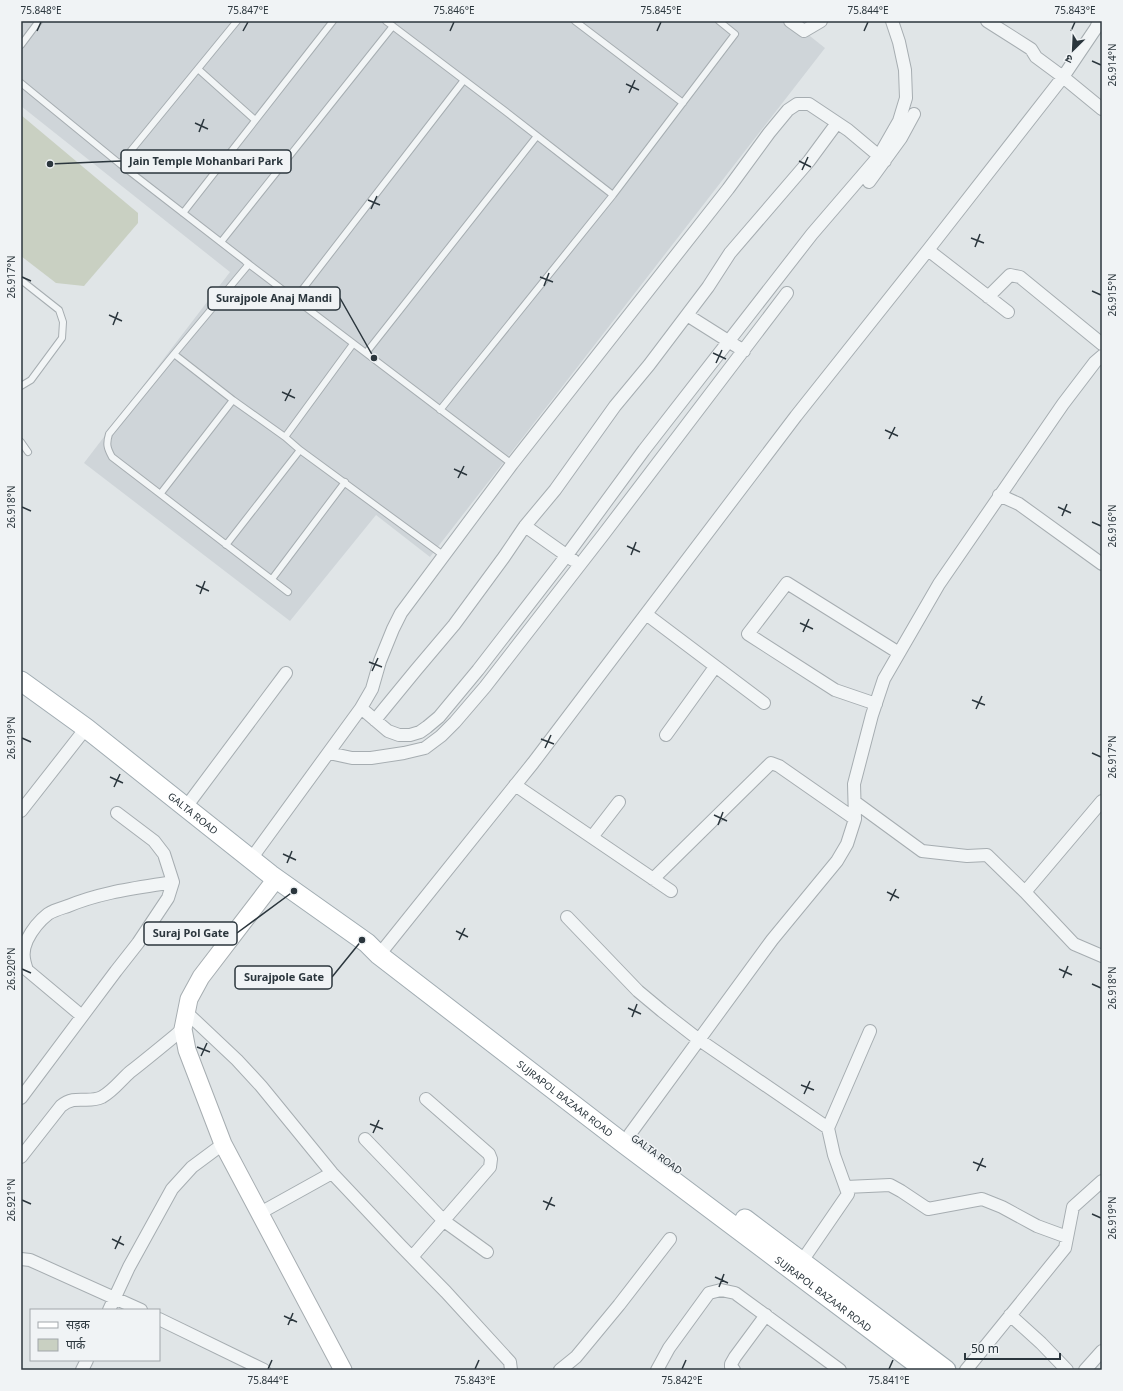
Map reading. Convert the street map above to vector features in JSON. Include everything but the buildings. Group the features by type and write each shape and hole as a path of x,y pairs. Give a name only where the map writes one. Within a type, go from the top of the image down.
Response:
{"main road":[{"path":"21,671 44,688 64,711"},
{"name":"GALTA ROAD","path":"21,682 64,711 186,806 276,879 377,949 630,1134 946,1370"},
{"name":"SUJRAPOL BAZAAR ROAD","path":"377,949 648,1162 925,1370"}],"street":[{"path":"790,21 804,31 821,21"},
{"path":"869,182 899,121 906,98 905,70 899,42 892,21"},
{"path":"987,21 1031,49 1036,57 1102,109"},
{"path":"377,949 515,785 796,416 1063,77 1096,28 1099,21"},
{"path":"252,859 362,708 372,689 380,661 401,612 512,464 728,189 769,133 788,110 797,104 810,104 882,158"},
{"path":"362,708 388,731 401,745 425,748 441,736 455,722 478,683 737,346 812,234 901,138 914,114"},
{"path":"375,720 454,625 525,526 555,490 615,406 649,366 708,288 730,253 809,161 837,123"},
{"path":"928,250 1008,312"},
{"path":"988,297 1010,275 1020,277 1102,344"},
{"path":"330,753 352,758 371,758 401,745 410,735 427,728 478,683 661,444 716,385 737,346 787,293"},
{"path":"687,315 737,346"},
{"path":"630,1134 698,1039 772,940 837,861 847,844 855,819 854,784 884,679 939,584 999,495 1063,404 1100,362"},
{"path":"999,495 1019,504 1102,564"},
{"path":"525,526 573,560"},
{"path":"876,704 835,690 748,634 787,583 899,653"},
{"path":"646,614 764,703"},
{"path":"666,734 715,667"},
{"path":"186,806 286,673"},
{"path":"21,811 86,728"},
{"path":"653,879 771,763 779,766 855,819"},
{"path":"515,785 671,891"},
{"path":"1025,892 1102,800"},
{"path":"592,837 619,802"},
{"path":"855,802 922,851 967,856 988,855 1074,944 1102,956"},
{"path":"21,1098 155,918 168,898 173,882 164,854 154,840 117,813"},
{"path":"276,879 201,977 189,999 183,1029 187,1050 223,1144 343,1370"},
{"path":"82,1016 27,970 23,952 29,935 38,922 49,913 72,904 103,894 173,882"},
{"path":"567,917 638,991 698,1039 828,1128"},
{"path":"186,1012 237,1060 261,1086 332,1173 446,1292 510,1362 511,1370"},
{"path":"23,1151 61,1106 67,1101 74,1099 92,1100 100,1098 183,1029"},
{"path":"802,1261 848,1194 834,1155 828,1128 870,1031"},
{"path":"412,1257 490,1167 491,1159 489,1154 426,1099"},
{"path":"365,1139 444,1221 487,1252"},
{"path":"110,1309 129,1267 172,1189 192,1167 223,1144"},
{"path":"260,1213 332,1173"},
{"path":"966,1370 1065,1248 1073,1207 1102,1181"},
{"path":"846,1187 890,1185 928,1209 982,1199 1002,1207 1037,1226 1067,1237"},
{"path":"560,1370 576,1357 619,1305 670,1239"},
{"path":"21,1260 30,1260 139,1309"},
{"path":"656,1370 669,1348 709,1292 721,1290 735,1293 840,1370"},
{"path":"734,1370 731,1367 731,1364 766,1315"},
{"path":"1010,1315 1041,1342 1067,1370"},
{"path":"160,1319 264,1370"},
{"path":"1084,1370 1102,1351"},
{"path":"82,1370 86,1361"}],"lane":[{"path":"21,45 39,21"},
{"path":"120,164 238,21"},
{"path":"183,213 333,21"},
{"path":"386,21 613,195"},
{"path":"575,21 683,103"},
{"path":"440,410 613,195 735,34 719,21"},
{"path":"221,242 393,26"},
{"path":"198,69 256,120"},
{"path":"295,299 464,80"},
{"path":"21,83 120,164 183,213 512,464"},
{"path":"366,353 537,136"},
{"path":"242,258 249,264 109,434 107,449 112,457 288,592"},
{"path":"21,280 59,310 63,322 62,338 31,380 21,386"},
{"path":"285,437 354,344"},
{"path":"174,354 233,400 285,437 300,450 444,555"},
{"path":"160,493 233,400"},
{"path":"21,442 28,452"},
{"path":"226,545 300,450"},
{"path":"272,579 345,482"}],"shaded area":[{"path":"21,21 791,21 825,48 430,557 376,515 290,621 84,463 230,272 21,106"}],"green space":[{"path":"21,115 138,213 138,223 84,286 56,283 21,256"}],"place":[{"name":"Jain Temple Mohanbari Park","path":"50,164"},
{"name":"Surajpole Anaj Mandi","path":"374,358"},
{"name":"Suraj Pol Gate","path":"294,891"},
{"name":"Surajpole Gate","path":"362,940"}]}
